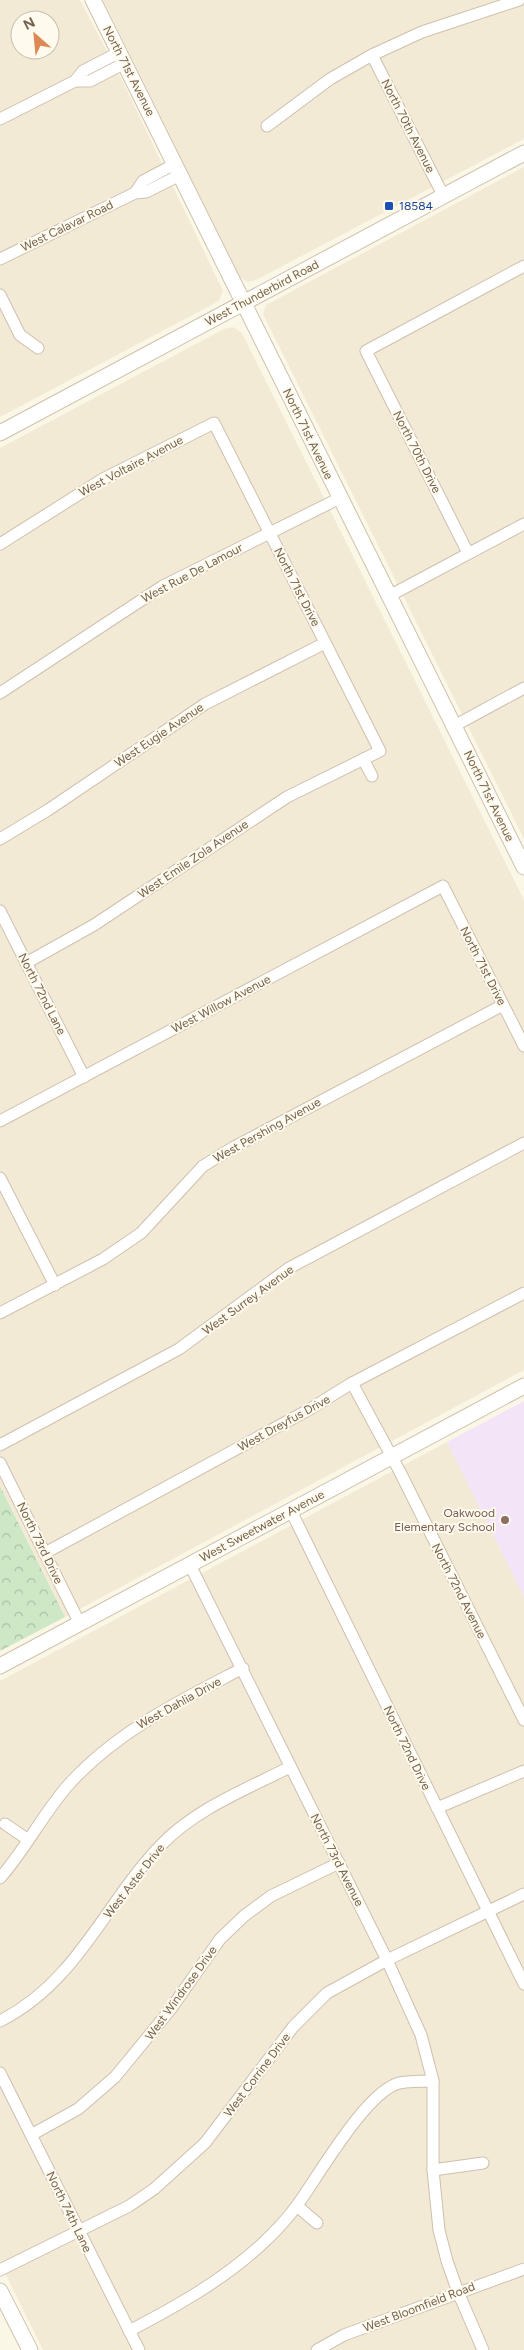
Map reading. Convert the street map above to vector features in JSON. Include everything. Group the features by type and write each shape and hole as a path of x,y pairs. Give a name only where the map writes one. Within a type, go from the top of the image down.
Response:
{"street":[{"name":"North 71st Avenue","path":"93,0 524,867"},
{"path":"267,126 330,78 372,55 422,32 519,0"},
{"name":"North 70th Avenue","path":"372,55 444,197"},
{"path":"0,119 75,81 83,71 94,65 123,58"},
{"path":"75,81 90,81 100,76 123,58"},
{"path":"94,65 100,76"},
{"name":"West Thunderbird Road","path":"0,433 524,153"},
{"name":"West Calavar Road","path":"135,193 143,181 150,177 178,170"},
{"name":"West Calavar Road","path":"0,259 135,193 146,192 156,188 178,170"},
{"path":"150,177 156,188"},
{"name":"North 70th Drive","path":"468,553 366,350 524,266"},
{"path":"0,294 20,334 38,348"},
{"name":"North 71st Drive","path":"214,423 380,751"},
{"name":"West Voltaire Avenue","path":"1,541 103,479 214,423"},
{"name":"West Rue De Lamour","path":"0,693 162,586 340,498"},
{"path":"389,596 524,524"},
{"name":"West Eugie Avenue","path":"0,839 48,810 205,704 325,643"},
{"path":"454,726 524,688"},
{"name":"West Emile Zola Avenue","path":"26,963 94,925 287,797 380,751"},
{"path":"363,759 372,776"},
{"name":"North 71st Drive","path":"443,886 524,1046"},
{"name":"West Willow Avenue","path":"0,1122 443,886"},
{"name":"North 72nd Lane","path":"0,912 84,1077"},
{"name":"West Pershing Avenue","path":"0,1313 103,1259 141,1233 204,1166 328,1097 503,1005"},
{"name":"West Surrey Avenue","path":"0,1445 179,1349 289,1268 524,1143"},
{"path":"1,1181 55,1285"},
{"name":"West Dreyfus Drive","path":"45,1553 310,1409 352,1383 524,1293"},
{"name":"North 72nd Avenue","path":"352,1383 392,1456 524,1720"},
{"name":"West Sweetwater Avenue","path":"0,1666 524,1386"},
{"name":"North 73rd Drive","path":"0,1462 80,1624"},
{"name":"North 72nd Drive","path":"291,1511 524,1984"},
{"name":"North 73rd Avenue","path":"190,1565 387,1960 421,2035 434,2080 433,2170 439,2230 446,2261 483,2350"},
{"name":"West Dahlia Drive","path":"0,1878 70,1783 114,1743 146,1719 243,1668"},
{"name":"West Aster Drive","path":"0,2021 31,2004 70,1965 148,1859 177,1830 214,1805 290,1767"},
{"path":"437,1808 524,1771"},
{"path":"5,1824 27,1839"},
{"name":"West Windrose Drive","path":"31,2135 78,2109 115,2077 170,2010 220,1939 244,1916 271,1896 339,1863"},
{"name":"West Corrine Drive","path":"0,2270 129,2206 154,2189 205,2143 293,2027 327,1993 387,1960 524,1894"},
{"name":"North 74th Lane","path":"0,2074 139,2350"},
{"path":"129,2331 180,2304 226,2275 263,2243 297,2206 339,2144 373,2101 398,2084 434,2080"},
{"path":"433,2170 483,2163"},
{"path":"297,2206 317,2223"},
{"name":"West Bloomfield Road","path":"317,2350 344,2335 524,2268"},
{"path":"0,2291 30,2350"}],"shaded area":[{"path":"0,0 80,0 122,80 223,291 219,301 0,417"},
{"path":"103,0 524,0 524,139 256,280 247,282 240,277"},
{"path":"524,167 524,839 263,314 266,305"},
{"path":"233,327 242,333 524,900 524,1370 65,1617 0,1486 0,448 224,329"},
{"name":"Oakwood Elementary School","path":"524,1401 524,1597 447,1442"},
{"path":"447,1442 524,1597 524,2350 43,2350 0,2263 0,1681"}],"green space":[{"path":"0,1486 65,1617 0,1651"}],"place":[{"name":"18584","path":"389,206"},
{"name":"Oakwood Elementary School","path":"505,1520"}]}
